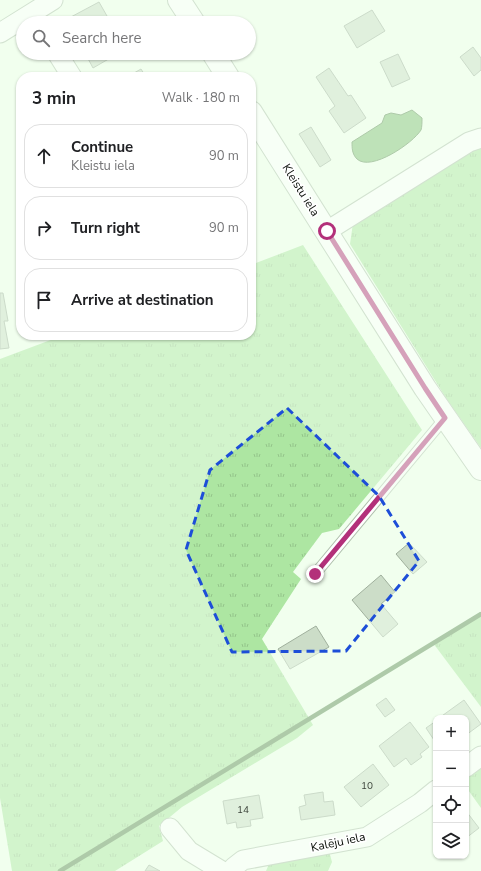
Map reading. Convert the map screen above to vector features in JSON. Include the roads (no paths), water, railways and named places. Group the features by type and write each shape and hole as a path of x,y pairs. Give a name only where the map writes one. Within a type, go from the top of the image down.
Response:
{"street":[{"path":"31,12 53,0"},
{"path":"179,0 189,16"},
{"path":"0,33 16,22"},
{"path":"61,60 69,72"},
{"path":"217,60 225,72"},
{"name":"Kleistu iela","path":"256,120 425,388 481,469"},
{"path":"327,231 469,142 481,138"},
{"path":"469,765 481,756"},
{"name":"Kalēju iela","path":"234,871 234,867 242,860 367,837 420,803 433,792"},
{"path":"170,828 189,851 222,871"}],"lane":[{"path":"315,574 445,418"}],"waterway":[{"path":"60,871 481,614"}]}
